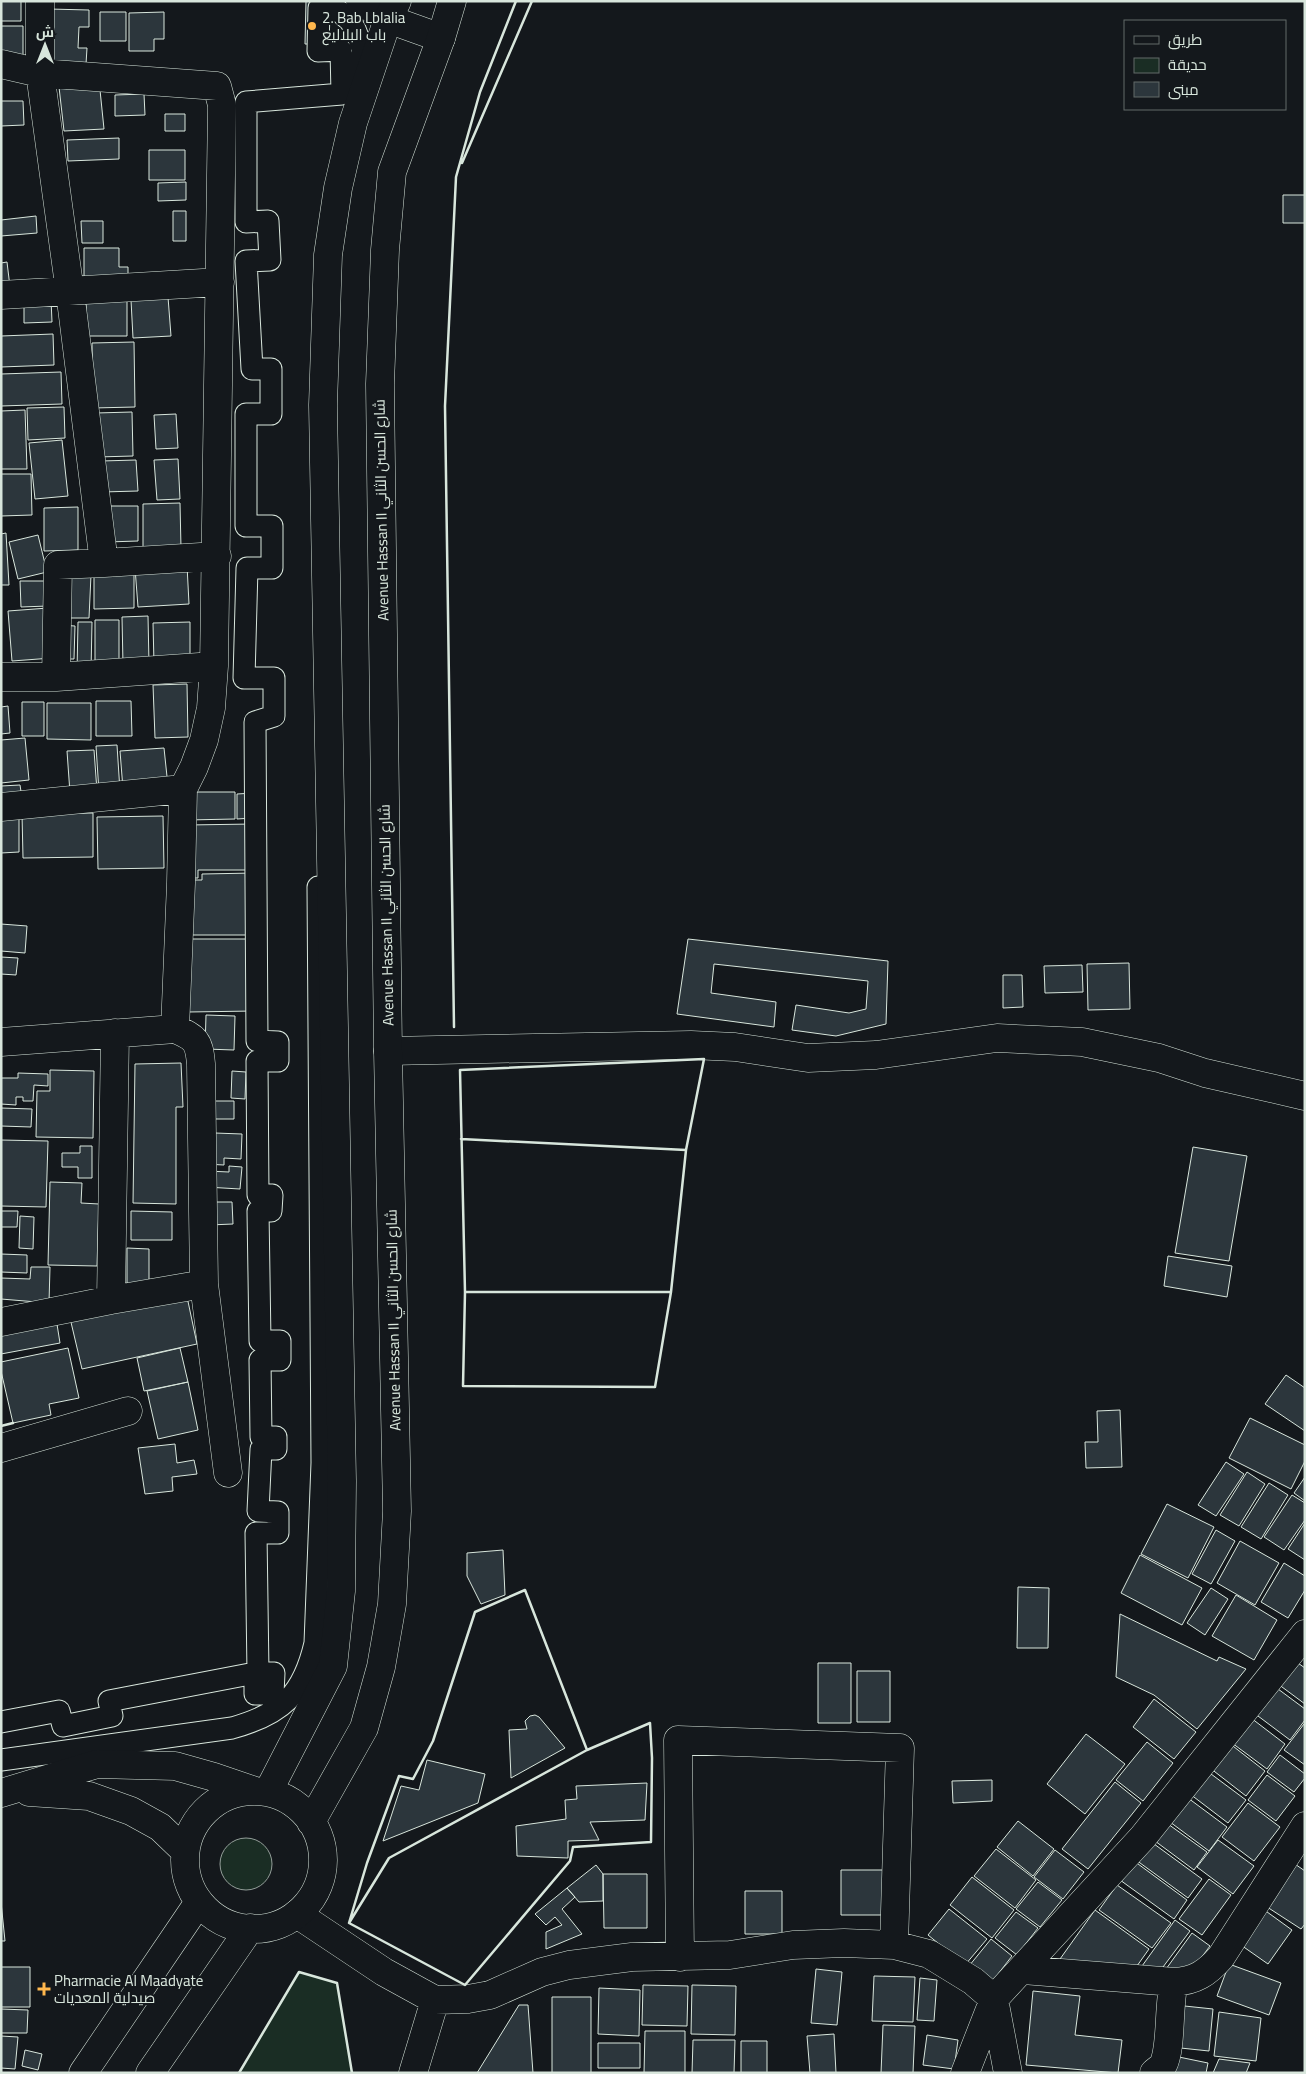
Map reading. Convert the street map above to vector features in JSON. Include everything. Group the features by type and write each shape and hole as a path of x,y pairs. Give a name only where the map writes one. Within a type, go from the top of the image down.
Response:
{"street":[{"path":"40,1 40,73 104,563"},
{"path":"360,1 392,10 441,38"},
{"name":"Avenue Hassan II شارع الحسن الثاني","path":"311,1822 364,1728 382,1667 392,1604 397,1511 388,1051 380,384 385,250 392,172 441,38 452,1"},
{"path":"1,1722 60,1711 62,1726 112,1716 109,1701 255,1673 255,1694 273,1694 274,1673 258,1673 256,1533 278,1533 278,1512 258,1511 261,1449 276,1449 276,1437 261,1437 260,1360 280,1360 280,1341 260,1341 258,1212 271,1212 272,1195 258,1195 257,1061 278,1061 278,1042 257,1041 255,722 274,716 274,678 244,678 247,568 272,568 272,526 246,526 246,414 271,414 271,369 252,369 246,261 270,260 268,220 246,222 246,102 342,94 341,50 318,51 319,8 331,9 339,11 350,22 363,50 361,63 340,126 325,217 318,283 315,417 322,1462 315,1643 307,1670 286,1702 274,1712 258,1721 232,1728 1,1760"},
{"path":"261,1792 333,1666 341,1591 342,1481 323,405 328,255 338,188 353,123 392,10"},
{"path":"1,64 40,73 217,86 222,105 214,666 211,708 204,740 183,789 175,1029"},
{"path":"1,295 220,282"},
{"path":"56,677 58,565 217,556"},
{"path":"1,677 56,677 214,666"},
{"path":"1,807 183,789"},
{"path":"1,1042 175,1029 193,1037 200,1048 202,1064 204,1284 228,1473"},
{"path":"111,1300 116,1033"},
{"path":"388,1051 691,1046 735,1047 808,1058 843,1058 997,1038 1043,1039 1082,1042 1121,1049 1159,1058 1205,1074 1305,1096"},
{"path":"1,1322 204,1284"},
{"path":"1,1448 128,1411"},
{"path":"965,2073 994,1999 1023,1970 1143,1837 1305,1634"},
{"path":"680,1957 678,1740 900,1748 894,1945"},
{"path":"7,1792 96,1764 175,1766 280,1796 303,1811 311,1822 319,1837 323,1853 322,1870 318,1887 309,1902 297,1914 275,1925 250,1928 222,1921 209,1913 199,1902 190,1886 185,1869 185,1850 191,1831 202,1814 217,1802 235,1794 261,1792"},
{"path":"7,1792 89,1796 131,1811 160,1827 185,1850"},
{"path":"1023,1970 1174,1982 1197,1978 1210,1970 1221,1957 1305,1826"},
{"path":"83,2073 199,1902"},
{"path":"297,1914 384,1972 435,2000 468,1999 490,1995 542,1972 569,1965 632,1958 730,1955 794,1945 844,1943 894,1945 929,1954 973,1981 994,1999 1013,2072"},
{"path":"150,2073 250,1928"},
{"path":"1154,2073 1162,2066 1167,2054 1169,2012 1174,1982"},
{"path":"413,2073 435,2000"}],"green space":[{"path":"241,1838 251,1838 261,1842 268,1849 272,1864 268,1879 261,1886 251,1890 241,1890 231,1886 224,1879 220,1869 220,1859 224,1849 231,1842"},
{"path":"299,1972 337,1983 352,2073 239,2073"}],"building":[{"path":"1,1 21,1 21,21 1,21"},
{"name":"2. Bab Lblalia باب البلاليع","path":"306,1 319,1 318,44 305,44"},
{"path":"49,9 89,10 89,27 79,27 78,48 87,48 86,64 48,63"},
{"path":"100,12 126,12 126,41 100,41"},
{"path":"164,12 164,39 154,39 154,51 129,51 129,13"},
{"path":"1,26 23,26 23,58 1,58"},
{"path":"59,87 100,90 104,129 64,131"},
{"path":"144,94 145,115 115,116 115,95"},
{"path":"1,101 23,101 24,125 1,126"},
{"path":"165,114 185,114 185,131 165,131"},
{"path":"119,138 119,159 68,161 67,140"},
{"path":"149,150 185,150 185,180 149,180"},
{"path":"186,182 186,200 158,201 158,183"},
{"path":"1283,195 1305,195 1305,223 1283,223"},
{"path":"173,211 186,211 186,241 173,241"},
{"path":"36,216 37,233 1,236 1,220"},
{"path":"81,221 103,221 103,243 82,243"},
{"path":"84,248 119,248 119,267 128,267 128,284 84,284"},
{"path":"7,262 10,287 1,288 1,263"},
{"path":"168,297 171,336 133,338 131,300"},
{"path":"86,298 127,298 127,336 86,336"},
{"path":"51,299 52,322 24,323 24,300"},
{"path":"53,334 54,365 1,367 1,336"},
{"path":"134,342 135,407 93,408 92,343"},
{"path":"61,372 62,404 1,406 1,374"},
{"path":"64,407 65,438 28,440 27,408"},
{"path":"25,410 27,469 1,469 1,411"},
{"path":"132,412 133,456 97,457 96,413"},
{"path":"176,414 178,448 156,449 154,415"},
{"path":"62,440 68,496 35,499 29,443"},
{"path":"178,459 180,499 157,500 154,460"},
{"path":"136,460 138,491 102,492 101,461"},
{"path":"1,474 31,474 32,515 1,516"},
{"path":"180,503 181,548 143,548 143,504"},
{"path":"106,506 138,506 138,541 107,542"},
{"path":"78,507 78,550 44,551 44,508"},
{"path":"6,533 9,585 1,585 1,534"},
{"path":"38,535 47,572 18,579 9,542"},
{"path":"187,565 189,604 138,607 135,568"},
{"path":"94,573 134,573 134,608 94,609"},
{"path":"64,574 91,575 89,618 63,618"},
{"path":"20,581 48,581 48,606 21,607"},
{"path":"48,608 52,658 12,661 8,611"},
{"path":"148,616 149,664 123,665 122,617"},
{"path":"95,620 119,620 119,669 95,669"},
{"path":"78,622 92,622 91,672 77,672"},
{"path":"190,622 190,663 154,664 153,623"},
{"path":"60,625 75,626 74,659 59,659"},
{"path":"187,684 188,737 155,738 153,685"},
{"path":"96,701 131,701 132,736 96,736"},
{"path":"22,702 44,702 44,736 22,736"},
{"path":"47,703 91,703 91,740 47,739"},
{"path":"8,706 10,733 1,734 1,707"},
{"path":"25,738 29,780 1,783 1,740"},
{"path":"117,745 120,791 99,792 96,746"},
{"path":"164,748 168,786 123,789 120,751"},
{"path":"94,750 97,791 70,793 67,751"},
{"path":"20,785 22,798 1,800 1,786"},
{"path":"187,792 235,792 235,819 187,820"},
{"path":"253,793 253,818 237,819 237,794"},
{"path":"93,813 93,857 23,858 22,814"},
{"path":"163,816 164,868 98,869 97,817"},
{"path":"19,818 19,852 1,853 1,819"},
{"path":"253,824 254,870 198,870 198,878 188,878 187,825"},
{"path":"254,873 254,935 186,935 186,880 202,880 202,874"},
{"path":"1,924 27,926 25,953 1,951"},
{"path":"187,939 254,939 254,1011 188,1012"},
{"path":"688,939 888,961 886,1024 836,1036 792,1030 796,1005 849,1013 866,1009 868,981 714,964 711,993 776,1002 774,1027 677,1014"},
{"path":"1,957 18,958 16,975 1,974"},
{"path":"1129,963 1130,1009 1088,1010 1087,964"},
{"path":"1082,965 1083,992 1045,993 1044,966"},
{"path":"1003,975 1022,975 1023,1007 1003,1008"},
{"path":"206,1015 235,1016 234,1050 205,1049"},
{"path":"181,1063 183,1107 176,1107 176,1204 133,1203 135,1064"},
{"path":"50,1070 94,1071 93,1138 36,1137 37,1091 50,1091"},
{"path":"232,1071 246,1072 245,1099 231,1098"},
{"path":"18,1073 48,1074 48,1086 34,1085 33,1101 23,1101 23,1097 16,1097 16,1105 1,1104 1,1078 18,1078"},
{"path":"205,1101 234,1101 234,1119 205,1119"},
{"path":"1,1108 32,1109 31,1127 1,1126"},
{"path":"215,1133 242,1134 241,1159 224,1158 224,1165 205,1164"},
{"path":"1,1140 48,1141 46,1207 1,1206"},
{"path":"80,1146 92,1146 92,1178 78,1178 78,1167 62,1167 62,1153 80,1153"},
{"path":"1193,1147 1247,1156 1229,1261 1175,1253"},
{"path":"229,1166 242,1167 240,1189 206,1187 207,1171 229,1172"},
{"path":"50,1182 82,1183 81,1203 99,1204 97,1266 48,1265"},
{"path":"208,1202 232,1202 233,1224 209,1225"},
{"path":"1,1211 18,1211 17,1227 1,1227"},
{"path":"131,1211 172,1212 172,1240 131,1240"},
{"path":"20,1216 34,1217 33,1249 19,1248"},
{"path":"127,1248 149,1249 149,1284 127,1284"},
{"path":"1,1254 27,1255 27,1273 1,1272"},
{"path":"1168,1256 1232,1266 1227,1297 1164,1286"},
{"path":"31,1267 50,1267 49,1303 1,1299 1,1278 30,1279"},
{"path":"186,1292 197,1344 82,1369 70,1318"},
{"path":"56,1318 60,1343 1,1354 1,1328"},
{"path":"68,1348 79,1398 49,1404 51,1415 13,1423 1,1371 1,1362"},
{"path":"180,1348 188,1382 144,1391 137,1358"},
{"path":"1286,1375 1305,1388 1305,1431 1265,1404"},
{"path":"188,1382 198,1430 158,1439 147,1391"},
{"path":"1120,1410 1122,1467 1086,1468 1085,1442 1098,1442 1097,1411"},
{"path":"1250,1418 1305,1445 1305,1461 1291,1489 1229,1458"},
{"path":"175,1444 177,1463 194,1460 197,1474 172,1477 173,1491 145,1494 138,1448"},
{"path":"1226,1462 1244,1474 1216,1516 1198,1505"},
{"path":"1247,1472 1265,1484 1239,1526 1220,1515"},
{"path":"1305,1477 1305,1501 1294,1493"},
{"path":"1269,1483 1288,1495 1261,1539 1241,1527"},
{"path":"1292,1495 1305,1503 1305,1520 1284,1550 1264,1537"},
{"path":"1167,1504 1214,1527 1188,1578 1141,1554"},
{"path":"1305,1523 1305,1560 1288,1549"},
{"path":"1216,1530 1235,1541 1211,1584 1192,1574"},
{"path":"1240,1541 1279,1563 1255,1605 1217,1583"},
{"path":"503,1550 505,1595 481,1604 467,1576 467,1553"},
{"path":"1140,1555 1202,1588 1182,1625 1121,1593"},
{"path":"1284,1563 1305,1576 1305,1590 1288,1618 1261,1602"},
{"path":"1018,1587 1049,1588 1048,1648 1017,1648"},
{"path":"1211,1588 1228,1599 1205,1635 1187,1623"},
{"path":"1236,1595 1277,1620 1254,1660 1212,1636"},
{"path":"1120,1614 1217,1661 1219,1657 1246,1669 1197,1729 1154,1695 1116,1677"},
{"path":"1295,1661 1305,1668 1305,1704 1278,1684"},
{"path":"818,1663 851,1663 851,1723 818,1723"},
{"path":"857,1671 890,1671 890,1722 857,1722"},
{"path":"1274,1686 1305,1709 1305,1720 1290,1740 1254,1713"},
{"path":"1154,1699 1196,1732 1174,1759 1133,1727"},
{"path":"535,1715 539,1717 565,1748 511,1778 509,1730 527,1729 525,1721 530,1716"},
{"path":"1251,1718 1285,1744 1267,1769 1232,1743"},
{"path":"1305,1725 1305,1765 1284,1750"},
{"path":"1086,1734 1125,1764 1085,1814 1047,1784"},
{"path":"1147,1742 1173,1763 1143,1801 1116,1780"},
{"path":"1229,1743 1265,1771 1246,1796 1210,1768"},
{"path":"1280,1755 1305,1774 1305,1778 1294,1792 1267,1772"},
{"path":"427,1760 485,1774 478,1803 383,1841 401,1786 419,1790"},
{"path":"1207,1771 1246,1800 1228,1823 1190,1794"},
{"path":"1267,1775 1295,1796 1276,1821 1248,1800"},
{"path":"992,1780 992,1801 953,1803 952,1781"},
{"path":"1115,1782 1141,1803 1088,1869 1062,1849"},
{"path":"647,1783 645,1820 590,1822 599,1840 568,1841 568,1858 517,1856 516,1826 566,1819 565,1800 577,1799 576,1786"},
{"path":"1188,1798 1227,1827 1209,1851 1170,1822"},
{"path":"1248,1803 1280,1827 1254,1861 1222,1837"},
{"path":"1018,1821 1054,1849 1033,1876 997,1847"},
{"path":"1168,1824 1207,1852 1194,1870 1155,1841"},
{"path":"1218,1840 1254,1866 1233,1894 1197,1867"},
{"path":"1150,1841 1202,1879 1188,1898 1136,1860"},
{"path":"996,1849 1036,1880 1015,1908 974,1876"},
{"path":"1055,1850 1084,1872 1063,1899 1034,1877"},
{"path":"1134,1861 1187,1900 1174,1919 1120,1880"},
{"path":"1292,1862 1305,1871 1305,1924 1301,1929 1264,1905"},
{"path":"596,1865 603,1874 603,1901 579,1902 567,1888"},
{"path":"841,1870 888,1870 888,1915 841,1915"},
{"path":"603,1874 647,1874 647,1928 604,1928"},
{"path":"972,1877 1014,1910 992,1938 950,1905"},
{"path":"1209,1879 1231,1895 1202,1935 1179,1919"},
{"path":"1038,1882 1062,1900 1040,1927 1016,1909"},
{"path":"1117,1885 1171,1923 1152,1948 1099,1910"},
{"path":"567,1888 575,1897 562,1909 582,1934 546,1949 546,1932 562,1925 555,1917 546,1925 535,1914"},
{"path":"745,1891 782,1891 782,1934 745,1934"},
{"path":"1,1902 5,1941 1,1941"},
{"path":"949,1909 987,1939 965,1965 928,1935"},
{"path":"1263,1909 1292,1930 1268,1964 1238,1943"},
{"path":"1095,1910 1149,1949 1132,1973 1055,1966"},
{"path":"1016,1912 1038,1928 1017,1955 995,1938"},
{"path":"1175,1920 1190,1931 1157,1975 1137,1973"},
{"path":"1192,1933 1210,1946 1186,1978 1161,1976"},
{"path":"991,1939 1012,1956 991,1983 969,1966"},
{"path":"1229,1964 1281,1983 1269,2015 1217,1996"},
{"path":"1,1967 30,1967 30,2007 1,2007"},
{"path":"816,1969 842,1972 837,2025 811,2023"},
{"path":"874,1976 915,1977 913,2022 872,2021"},
{"path":"920,1978 937,1980 934,2021 917,2020"},
{"path":"643,1985 688,1986 687,2026 642,2025"},
{"path":"692,1985 736,1986 735,2035 691,2034"},
{"path":"599,1988 640,1990 639,2036 598,2034"},
{"path":"1033,1991 1080,1996 1075,2035 1122,2040 1118,2073 1026,2065"},
{"path":"552,1997 591,1997 591,2073 552,2073"},
{"path":"519,2005 528,2005 533,2073 477,2073"},
{"path":"1175,2005 1213,2009 1209,2051 1171,2047"},
{"path":"1,2009 28,2010 27,2033 1,2033"},
{"path":"1219,2012 1261,2018 1256,2061 1214,2056"},
{"path":"883,2025 915,2026 913,2073 881,2073"},
{"path":"645,2031 685,2031 685,2073 644,2073"},
{"path":"834,2034 836,2073 810,2073 807,2036"},
{"path":"927,2035 958,2040 954,2069 923,2065"},
{"path":"1,2036 18,2037 15,2069 1,2068"},
{"path":"693,2040 735,2040 734,2073 692,2073"},
{"path":"741,2041 767,2041 767,2073 741,2073"},
{"path":"598,2043 640,2043 640,2068 598,2068"},
{"path":"25,2050 42,2054 38,2070 22,2066"},
{"path":"1174,2056 1208,2063 1206,2073 1170,2073"},
{"path":"1219,2059 1250,2063 1246,2073 1213,2073"}],"wall":[{"path":"454,1027 445,406 456,177 480,92 516,1"},
{"path":"462,163 532,1"},
{"path":"704,1059 686,1150 671,1292 655,1387 463,1386 465,1292 460,1070 704,1059"},
{"path":"461,1139 686,1150"},
{"path":"465,1292 671,1292"},
{"path":"1,1426 13,1423"},
{"path":"525,1590 587,1750 389,1858 349,1923 367,1863 399,1776 413,1779 433,1741 475,1612 525,1590"},
{"path":"650,1723 652,1758 651,1842 573,1847 570,1861 465,1985 349,1923 389,1858 587,1750 650,1723"},
{"path":"239,2073 299,1972 337,1983 352,2073"}],"place":[{"name":"2. Bab Lblalia باب البلاليع","path":"312,26"},
{"name":"Pharmacie Al Maadyate صيدلية المعديات","path":"44,1989"}]}
